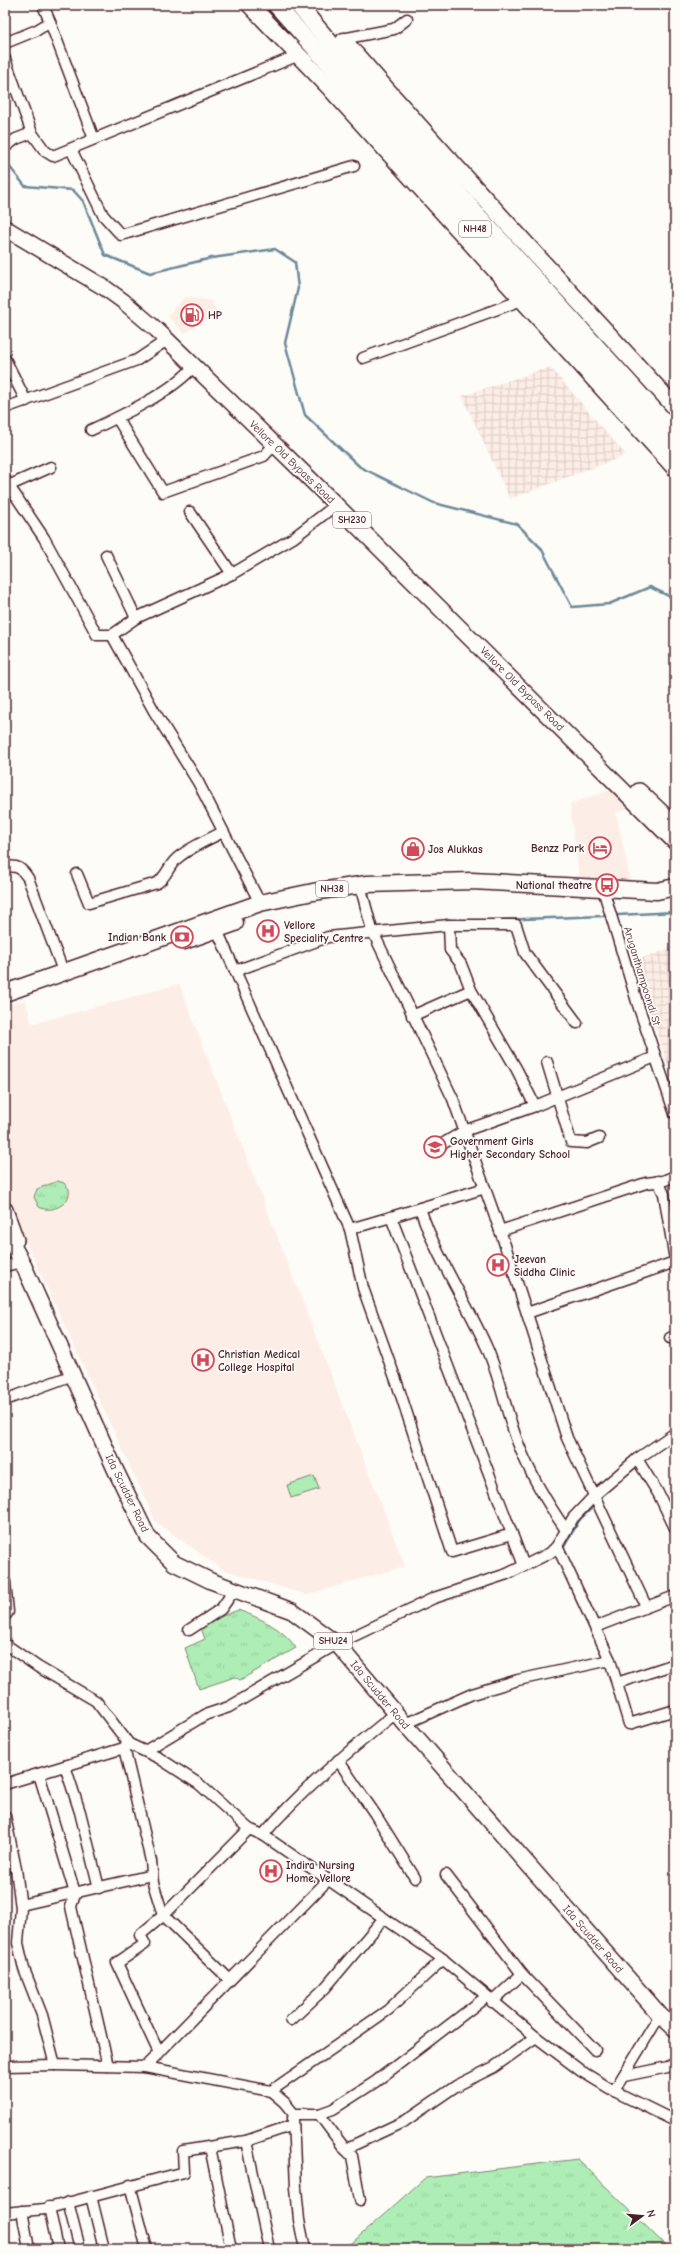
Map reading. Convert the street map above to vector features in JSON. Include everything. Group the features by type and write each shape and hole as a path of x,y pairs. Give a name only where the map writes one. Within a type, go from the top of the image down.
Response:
{"highway":[{"path":"250,5 299,54 522,300 555,329 675,468"},
{"name":"NH48","path":"276,5 555,329 675,452"},
{"name":"NH48","path":"298,5 474,210 675,433"},
{"path":"313,5 422,131 487,199 675,407"},
{"name":"NH38","path":"5,993 63,971 260,903 313,892 472,882 604,892 675,900"},
{"name":"NH38","path":"604,892 657,891 675,887"},
{"name":"NH38","path":"5,1002 263,913 302,902 361,889"}],"main road":[{"name":"Vellore Old Bypass Road","path":"5,218 109,281 159,320 313,468 675,825"},
{"name":"Vellore Old Bypass Road","path":"5,228 124,301 167,340 336,505 675,842"},
{"name":"SHU24","path":"5,1210 22,1262"},
{"name":"SHU24","path":"5,1231 22,1262"},
{"name":"Ida Scudder Road","path":"22,1262 115,1469 148,1537 174,1563 235,1590 292,1611 337,1644 400,1719 660,2016 675,2029"}],"street":[{"path":"44,5 94,139"},
{"path":"342,39 394,29 407,19"},
{"path":"5,43 37,30 50,22"},
{"path":"5,59 32,133 45,151 53,156 299,54"},
{"path":"7,146 16,139 32,133"},
{"path":"71,149 103,215 121,235 354,166"},
{"path":"363,358 522,300"},
{"path":"5,408 137,360 167,340"},
{"path":"5,359 26,401"},
{"path":"91,430 116,418 163,391 188,373 194,366"},
{"path":"116,418 163,492 264,456 272,447"},
{"path":"51,467 7,483 44,538 97,635 112,635 136,618 232,574 293,538 336,505"},
{"path":"190,512 232,574"},
{"path":"106,555 136,618"},
{"path":"112,635 154,711 198,782 260,903"},
{"path":"77,874 89,903 157,883 165,878 169,865 180,855 223,832"},
{"path":"5,867 16,866 21,868 28,878 63,971"},
{"path":"361,889 374,934 453,1099 500,1231 567,1438 646,1606"},
{"name":"Aruganthampoondi St","path":"604,892 638,1006 675,1114"},
{"path":"235,971 328,937 374,934 449,925 516,925 525,953 577,1023"},
{"path":"449,925 450,950 461,964 471,990 517,1070 535,1106"},
{"path":"217,930 350,1229 363,1288 397,1383 452,1552 512,1534"},
{"path":"412,1016 471,990"},
{"path":"434,1149 464,1132 558,1097 655,1057"},
{"path":"547,1062 571,1142 586,1143 599,1138"},
{"path":"500,1231 646,1183 675,1176"},
{"path":"527,1313 675,1261 664,1194 658,1181"},
{"path":"350,1229 485,1188"},
{"path":"420,1208 429,1236 471,1314 487,1349 523,1456 548,1505 566,1530"},
{"path":"391,1217 524,1566"},
{"path":"5,1266 22,1262"},
{"path":"5,1400 73,1375"},
{"path":"145,1751 205,1715 228,1707 337,1644 434,1598 507,1574 550,1553 557,1546 574,1518 595,1495 637,1459 675,1433"},
{"path":"637,1459 658,1493 675,1528"},
{"path":"557,1546 610,1660 629,1724 675,1710"},
{"path":"5,1582 8,1612 5,1616"},
{"path":"189,1630 222,1609 235,1590"},
{"path":"595,1627 675,1596"},
{"path":"5,1644 38,1667 96,1701 127,1746 152,1875 163,1915 230,1980"},
{"path":"263,1835 288,1805 338,1760 400,1719 518,1680 610,1660"},
{"path":"617,1684 675,1664"},
{"path":"5,1784 127,1746 145,1751 159,1758 199,1784 249,1829 263,1835 443,1959 489,1999 581,2071 614,2091 675,2121"},
{"path":"338,1760 415,1878"},
{"path":"65,1766 80,1812 99,1888"},
{"path":"39,1774 74,1893 71,1907 108,2066"},
{"path":"5,1816 16,1869 20,1905 18,1943 24,1969 42,2015 55,2064"},
{"path":"159,2053 117,1963 145,1944 140,1935 163,1915 249,1829"},
{"path":"20,1905 152,1875"},
{"path":"446,1875 522,1974 595,2050"},
{"path":"145,2067 328,1880"},
{"path":"291,2020 325,1988 384,1918"},
{"path":"271,2091 388,2010 443,1959"},
{"path":"294,2114 319,2114 333,2109 375,2082 522,1974"},
{"path":"614,2091 660,2016"},
{"path":"345,2149 405,2121 456,2086 494,2067 536,2037"},
{"path":"624,2076 668,2067 675,2063"},
{"path":"5,2066 55,2064 145,2067 271,2091 284,2102 294,2114 293,2125 299,2220 305,2249"},
{"path":"319,2114 352,2156 360,2200"},
{"path":"5,2213 49,2208 130,2185 184,2172 183,2151 246,2141 293,2125"},
{"path":"246,2141 269,2249"},
{"path":"210,2147 231,2249"},
{"path":"130,2185 147,2249"},
{"path":"91,2196 104,2249"},
{"path":"68,2202 80,2249"},
{"path":"49,2208 58,2249"},
{"path":"22,2211 29,2249"}],"shaded area":[{"name":"HP","path":"185,297 212,301 218,314 184,333 167,316"},
{"path":"550,367 626,455 510,499 462,396"},
{"name":"Benzz Park","path":"613,789 627,809 616,813 631,883 580,884 570,804"},
{"path":"675,947 675,1086 633,961"},
{"name":"Christian Medical College Hospital","path":"179,984 405,1566 307,1595 222,1569 156,1522 5,1197 5,1026 9,1025 5,1006 25,1000 32,1024"}],"green space":[{"path":"58,1181 64,1183 69,1189 67,1199 60,1206 55,1208 44,1209 39,1207 34,1197 37,1189"},
{"path":"314,1476 319,1489 291,1498 287,1485"},
{"path":"238,1610 255,1616 278,1629 296,1648 240,1680 235,1677 199,1689 185,1648 205,1639 200,1625"},
{"path":"578,2159 669,2249 345,2249 425,2178"}],"waterway":[{"path":"5,161 25,186 73,190 83,201 105,255 150,273 212,258 275,249 295,262 298,288 285,343 305,415 360,467 434,503 517,524 541,548 572,607 609,604 650,587 675,599"},
{"path":"618,915 675,912"},
{"path":"496,920 604,916"},
{"path":"562,1550 580,1519 595,1505"}],"place":[{"name":"HP","path":"192,315"},
{"name":"Benzz Park","path":"600,848"},
{"name":"Jos Alukkas","path":"413,849"},
{"name":"National theatre","path":"607,885"},
{"name":"Vellore Speciality Centre","path":"268,931"},
{"name":"Indian Bank","path":"182,937"},
{"name":"Government Girls Higher Secondary School","path":"435,1147"},
{"name":"Jeevan Siddha Clinic","path":"498,1265"},
{"name":"Christian Medical College Hospital","path":"203,1360"},
{"name":"Indira Nursing Home, Vellore","path":"271,1871"}]}
